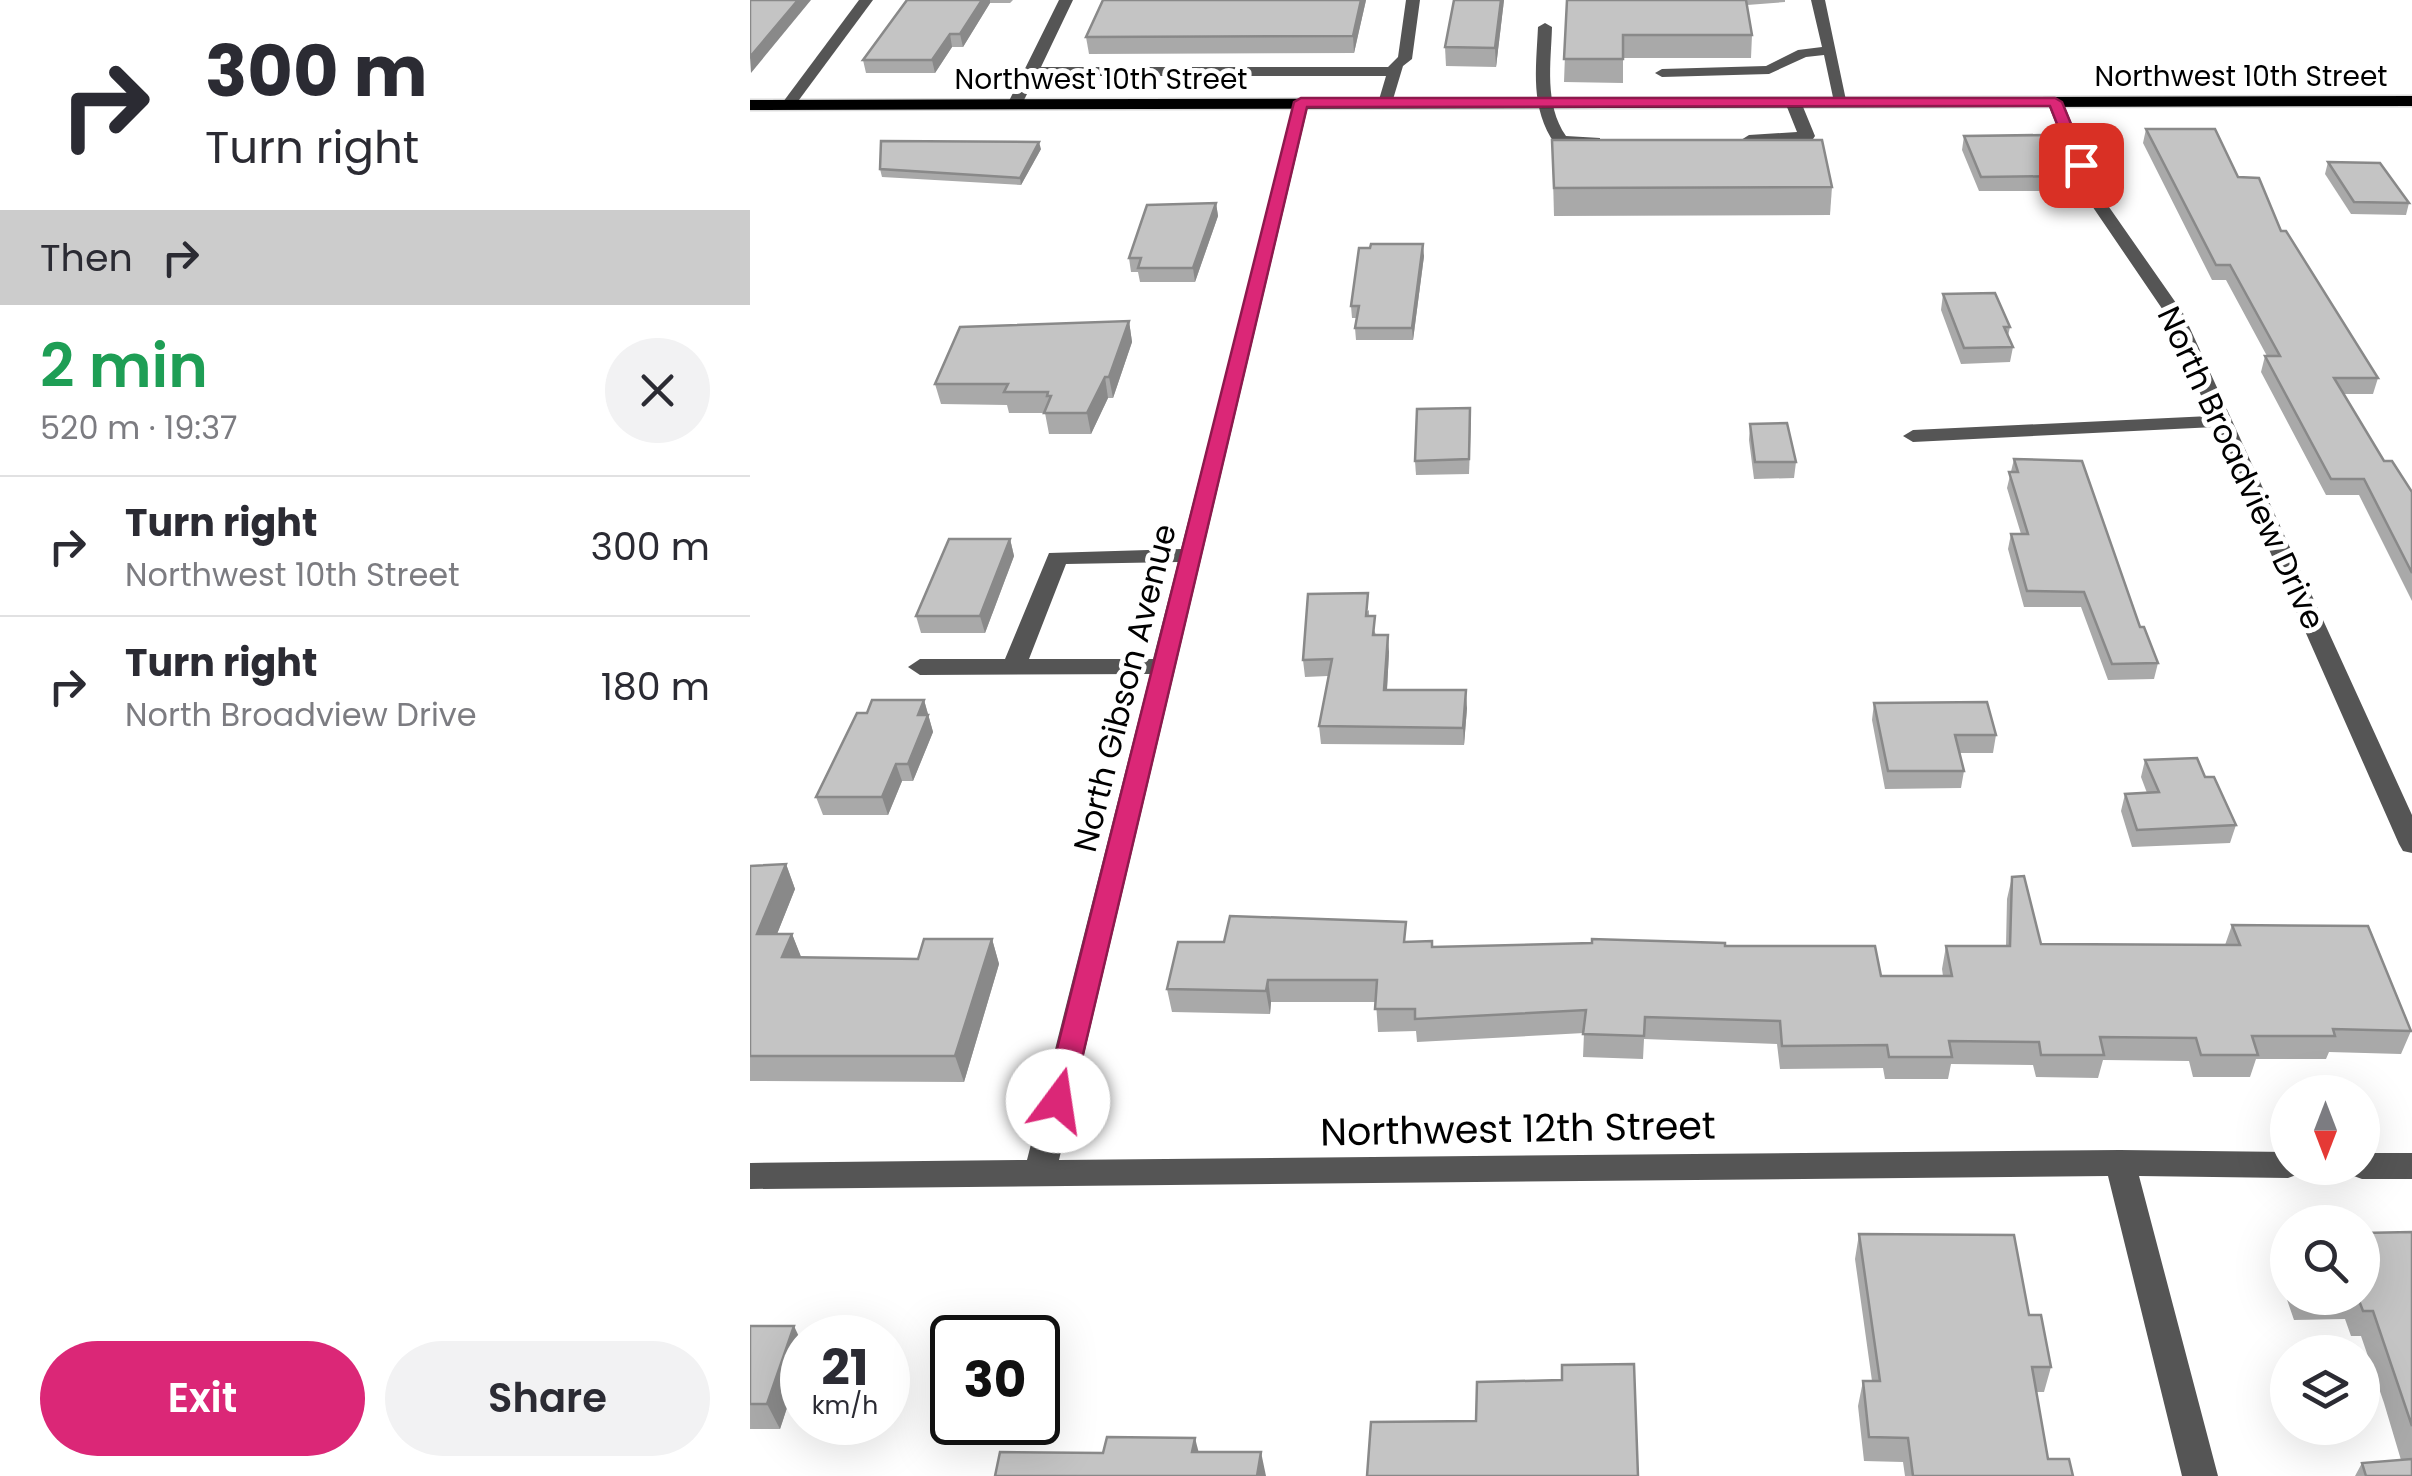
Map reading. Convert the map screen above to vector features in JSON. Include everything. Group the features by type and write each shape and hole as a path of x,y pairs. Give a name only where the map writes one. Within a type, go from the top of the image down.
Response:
{"main road":[{"name":"Northwest 10th Street","path":"750,105 2412,101"}],"street":[{"path":"788,105 866,0"},
{"path":"1014,105 1066,0"},
{"path":"1386,103 1396,64 1405,59 1413,0"},
{"path":"1818,0 1842,102"},
{"path":"1544,28 1544,102 1550,127 1562,141 1621,141"},
{"path":"1662,73 1769,70 1803,53 1830,50"},
{"path":"1028,72 1394,71"},
{"name":"North Gibson Avenue","path":"1040,1174 1301,102"},
{"path":"1740,140 1807,136 1793,102"},
{"name":"North Broadview Drive","path":"2055,102 2094,196 2174,314 2412,844"},
{"path":"1913,436 2222,421"},
{"path":"1014,666 1057,558 1190,556"},
{"path":"920,667 1164,666"},
{"path":"2120,1163 2200,1476"},
{"name":"Northwest 12th Street","path":"750,1176 2270,1165"},
{"path":"2380,1166 2412,1166"}],"building":[{"path":"750,0 798,0 750,57"},
{"path":"907,0 982,0 960,34 950,34 932,60 863,60"},
{"path":"1103,0 1361,0 1353,36 1086,37"},
{"path":"1454,0 1501,0 1495,48 1445,47"},
{"path":"1567,0 1746,0 1752,35 1623,35 1623,59 1564,59"},
{"path":"2146,129 2215,129 2238,177 2259,178 2281,231 2286,231 2378,378 2334,378 2384,461 2392,461 2412,492 2412,573 2364,479 2331,479 2265,356 2280,356 2230,265 2216,265"},
{"path":"2044,135 2063,176 1981,177 1964,136"},
{"path":"1552,140 1822,140 1832,187 1554,188"},
{"path":"881,141 1039,142 1020,178 880,169"},
{"path":"2328,162 2380,163 2409,203 2354,202"},
{"path":"1216,203 1193,268 1138,268 1141,258 1129,258 1147,205"},
{"path":"1371,244 1423,244 1412,328 1355,328 1359,306 1351,306 1359,248 1370,248"},
{"path":"1995,293 2010,327 2004,327 2013,347 1964,348 1943,294"},
{"path":"1129,321 1109,377 1105,377 1087,413 1044,413 1051,396 1047,396 1048,392 1004,392 1008,384 935,384 960,327"},
{"path":"1470,408 1469,459 1415,461 1417,409"},
{"path":"1787,423 1796,462 1755,462 1750,424"},
{"path":"2014,459 2082,461 2140,627 2144,627 2158,663 2112,664 2084,592 2027,591 2011,534 2028,534 2009,472 2018,472"},
{"path":"949,539 1010,539 980,616 916,616"},
{"path":"1368,593 1366,616 1375,616 1373,635 1388,635 1384,690 1466,690 1463,728 1319,726 1332,659 1303,660 1308,594"},
{"path":"872,700 924,700 918,715 928,715 908,764 896,764 882,797 816,797 857,713 867,713"},
{"path":"1987,702 1996,735 1955,735 1964,771 1888,771 1874,703"},
{"path":"2197,758 2205,777 2214,777 2236,825 2137,830 2125,794 2159,792 2145,760"},
{"path":"786,864 757,934 792,934 782,957 918,959 924,939 992,939 955,1056 750,1056 750,866"},
{"path":"2024,876 2041,944 2240,945 2232,925 2368,926 2411,1031 2333,1029 2335,1036 2252,1036 2258,1055 2201,1055 2196,1038 2100,1037 2104,1055 2041,1055 2039,1042 1949,1041 1952,1057 1889,1057 1887,1045 1782,1046 1780,1021 1645,1017 1644,1036 1583,1034 1586,1010 1415,1019 1415,1009 1375,1009 1377,980 1268,980 1266,991 1167,989 1178,942 1224,942 1230,916 1406,922 1404,942 1432,941 1432,947 1592,943 1592,939 1725,946 1875,946 1881,976 1952,976 1946,946 2010,946 2012,877"},
{"path":"2412,1232 2412,1426 2374,1315 2380,1315 2380,1233"},
{"path":"1859,1234 2014,1235 2029,1315 2041,1315 2051,1367 2032,1367 2048,1459 2069,1459 2073,1476 1913,1476 1908,1438 1869,1437 1863,1381 1880,1381"},
{"path":"750,1326 780,1326 780,1366 767,1404 750,1404"},
{"path":"1634,1364 1638,1476 1367,1476 1371,1422 1476,1421 1477,1382 1562,1380 1562,1365"},
{"path":"1107,1437 1195,1438 1192,1452 1261,1452 1257,1476 995,1476 1000,1452 1103,1453"},
{"path":"2412,1459 2412,1476 2366,1476 2362,1463"}],"route":[{"path":"1058,1101 1301,102 2055,102 2081,165"}]}
